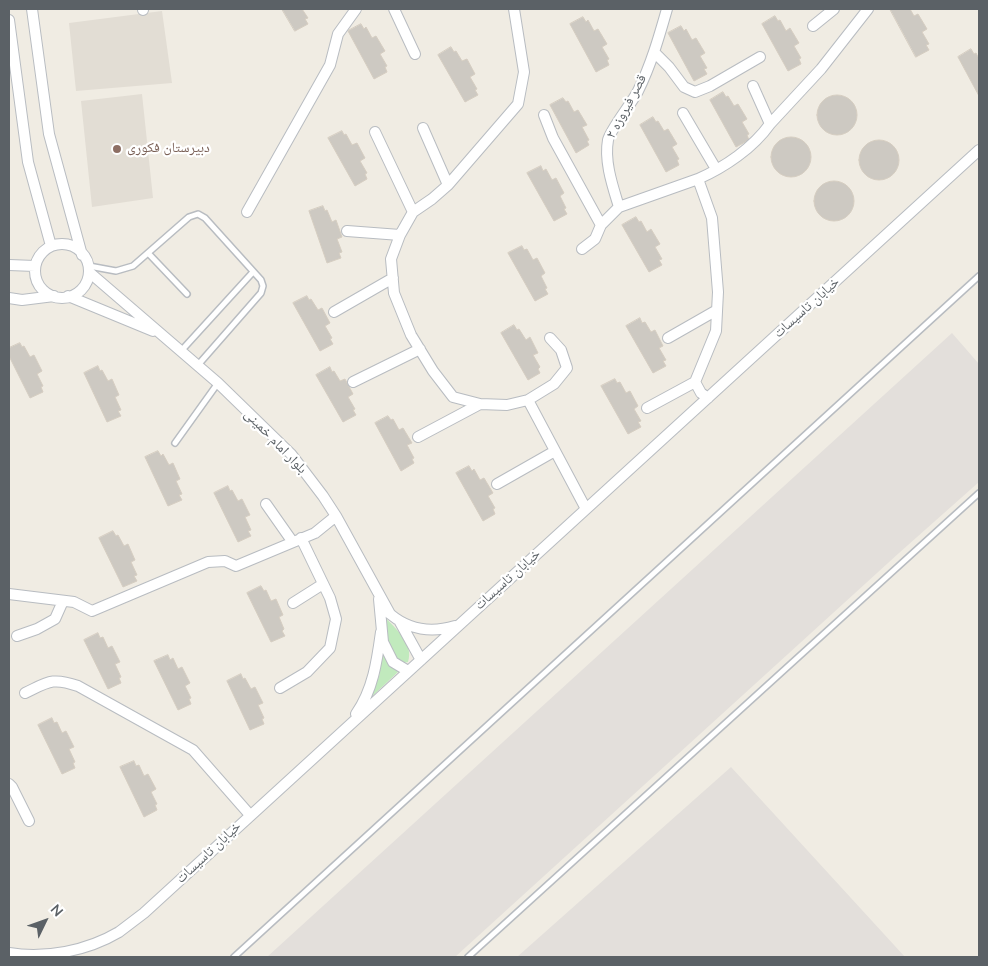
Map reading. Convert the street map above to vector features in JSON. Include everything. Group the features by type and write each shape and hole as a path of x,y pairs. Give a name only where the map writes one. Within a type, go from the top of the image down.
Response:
{"street":[{"path":"32,9 49,134 82,255 89,269 84,286 79,291 64,298 47,293 41,287 36,277 36,266 41,254 47,248 57,244 69,245 78,250 82,255"},
{"path":"247,212 330,65 338,34 356,9"},
{"path":"394,9 415,54"},
{"path":"514,9 524,72 518,104 448,185 413,212 400,235 391,259 394,293 411,335 433,371 453,397 480,404 506,405 528,400 554,384 567,368 561,350 550,338"},
{"name":"قصر فیروزه ۲","path":"619,207 609,164 608,137 630,106 655,53 667,9"},
{"path":"813,26 834,9"},
{"path":"582,249 595,239 601,225 619,207 698,179 749,148 821,70 868,9"},
{"path":"9,20 22,104 28,162 51,246"},
{"path":"655,53 669,67 684,87 695,92 710,86 760,58"},
{"path":"753,86 770,124"},
{"path":"683,113 716,169"},
{"path":"544,115 553,138 601,225"},
{"path":"422,128 448,185"},
{"path":"375,132 413,212"},
{"name":"خیابان تاسیسات","path":"9,953 20,955 54,954 89,946 118,932 144,913 979,150"},
{"path":"647,408 695,382 716,331 718,292 712,218 698,179"},
{"path":"347,231 400,235"},
{"path":"9,265 36,266"},
{"name":"بلوار امام خمینی","path":"89,269 161,335 218,383 291,454 336,516 378,596"},
{"path":"334,312 393,278"},
{"path":"9,298 22,300 54,296"},
{"name":"بلوار امام خمینی","path":"68,296 161,335"},
{"path":"668,338 717,310"},
{"path":"353,382 420,349"},
{"path":"695,382 701,393 708,398"},
{"path":"528,400 586,509"},
{"path":"418,436 480,404"},
{"path":"497,484 555,451"},
{"path":"266,504 296,540 323,584 330,598 336,619 330,648 307,672 280,688"},
{"path":"9,594 74,602 92,611 208,562 225,561 236,566 315,533 336,516"},
{"path":"293,602 323,584"},
{"path":"378,596 390,614 400,622 425,630 442,630 458,625"},
{"path":"378,596 383,642 393,662 408,671"},
{"path":"17,636 55,619 63,601"},
{"path":"400,622 421,660"},
{"path":"348,726 360,709 376,668 381,632"},
{"path":"25,693 52,681 63,681 78,686 193,750 250,815"},
{"path":"9,784 29,821"}],"lane":[{"path":"89,269 116,271 133,266 189,217 198,214 205,218 261,280 263,286 261,293 198,365"},
{"path":"148,253 187,294"},
{"path":"181,351 253,272"},
{"path":"234,957 979,276"},
{"path":"175,443 218,383"},
{"path":"468,957 979,493"},
{"path":"240,957 246,947"}],"shaded area":[{"path":"162,11 172,83 76,91 69,23"},
{"name":"دبیرستان فکوری","path":"142,94 153,198 92,207 81,101"},
{"path":"952,333 979,364 979,482 455,957 267,957"},
{"path":"731,767 905,957 517,957"}],"green space":[{"path":"380,612 396,628 405,641 409,655 408,662 403,663 393,653 387,640"},
{"path":"383,651 391,665 399,671 366,702 379,677"}],"building":[{"path":"282,9 302,9 308,18 305,19 308,24 295,31"},
{"path":"890,9 910,9 914,16 918,14 927,29 922,32 929,44 926,45 929,50 916,57"},
{"path":"775,16 778,21 780,20 786,31 790,28 799,43 794,46 801,58 799,59 801,64 788,71 762,24"},
{"path":"583,17 586,22 588,20 594,31 598,29 607,44 602,47 609,59 607,60 609,65 596,72 570,24"},
{"path":"361,24 364,29 366,27 372,38 376,36 385,51 380,54 387,66 385,67 387,72 374,79 348,31"},
{"path":"681,26 684,31 686,29 692,40 696,38 705,53 700,56 707,68 704,69 707,74 694,81 668,33"},
{"path":"451,47 462,61 467,59 475,74 470,77 477,89 475,90 478,95 465,102 438,55"},
{"path":"971,49 979,59 979,96 958,57"},
{"path":"723,92 734,106 738,104 747,119 742,122 749,134 747,135 749,140 736,147 710,100"},
{"path":"841,95 848,98 854,104 857,115 856,123 848,132 841,135 833,135 826,132 818,123 817,111 820,104 829,96"},
{"path":"563,98 566,102 568,101 574,112 578,110 587,125 582,127 589,140 587,141 589,145 576,153 550,105"},
{"path":"653,117 664,131 668,129 677,144 672,147 679,159 677,160 679,165 666,172 640,125"},
{"path":"342,131 344,135 346,134 352,145 357,143 365,158 360,161 367,173 365,174 367,179 355,186 328,138"},
{"path":"795,137 802,140 808,146 811,157 810,165 802,174 795,177 787,177 780,174 772,165 771,153 774,146 783,138"},
{"path":"883,140 890,143 896,149 899,160 898,168 890,177 883,180 875,180 868,177 860,168 859,156 862,149 871,141"},
{"path":"541,166 543,171 546,169 552,180 556,178 564,193 560,196 567,214 554,221 527,173"},
{"path":"838,181 845,184 851,190 854,201 853,209 845,218 838,221 830,221 823,218 815,209 814,197 817,190 826,182"},
{"path":"323,206 325,211 327,210 332,222 336,220 342,237 337,239 342,252 339,253 341,258 327,263 309,211"},
{"path":"636,217 639,222 641,221 647,232 651,229 660,244 655,247 662,259 659,260 662,265 649,272 622,225"},
{"path":"522,246 524,250 527,249 533,260 537,258 545,273 541,276 548,294 535,301 508,253"},
{"path":"307,296 318,310 322,308 330,323 325,326 332,338 330,339 333,344 320,351 293,303"},
{"path":"640,318 642,323 645,322 651,332 655,330 663,346 659,348 666,360 663,361 666,366 653,373 626,326"},
{"path":"514,325 526,340 530,337 538,353 533,355 540,367 538,369 540,373 528,380 501,333"},
{"path":"20,343 22,347 24,346 30,357 34,355 42,371 37,374 43,386 41,387 43,392 30,398 9,356 9,348"},
{"path":"98,366 108,381 112,379 119,395 115,397 121,410 118,411 121,416 107,422 84,373"},
{"path":"330,367 340,381 345,379 353,394 348,397 355,409 353,410 356,415 343,422 316,375"},
{"path":"615,379 617,383 620,382 626,393 630,391 638,406 634,409 641,421 638,422 641,427 628,434 601,386"},
{"path":"388,416 391,420 393,419 399,430 403,428 412,443 407,445 414,458 412,459 414,463 401,471 375,423"},
{"path":"158,451 161,456 163,454 169,465 173,463 180,479 176,481 182,494 179,495 182,500 168,506 145,457"},
{"path":"469,466 472,471 474,469 480,480 484,478 493,493 488,496 495,508 493,509 495,514 483,521 456,473"},
{"path":"228,486 238,501 242,499 250,515 245,517 251,530 248,531 251,536 238,542 214,493"},
{"path":"113,531 116,536 118,535 124,546 128,544 135,560 131,562 137,575 134,576 137,581 123,587 99,538"},
{"path":"261,586 264,591 266,590 271,601 276,599 283,615 279,617 285,636 271,642 247,593"},
{"path":"98,633 100,638 103,637 108,648 112,646 120,662 115,664 121,677 119,678 121,683 108,689 84,640"},
{"path":"168,655 170,660 173,658 178,669 182,667 190,683 185,686 191,698 189,699 191,704 178,710 154,661"},
{"path":"241,674 251,689 255,687 263,703 258,705 264,718 262,719 264,724 250,730 227,681"},
{"path":"52,718 54,723 57,722 62,733 66,731 74,747 69,749 75,762 73,763 75,768 62,774 38,725"},
{"path":"134,761 136,766 139,765 144,776 148,774 156,789 151,792 157,804 155,805 157,810 144,817 120,767"}],"place":[{"name":"دبیرستان فکوری","path":"117,149"}]}
